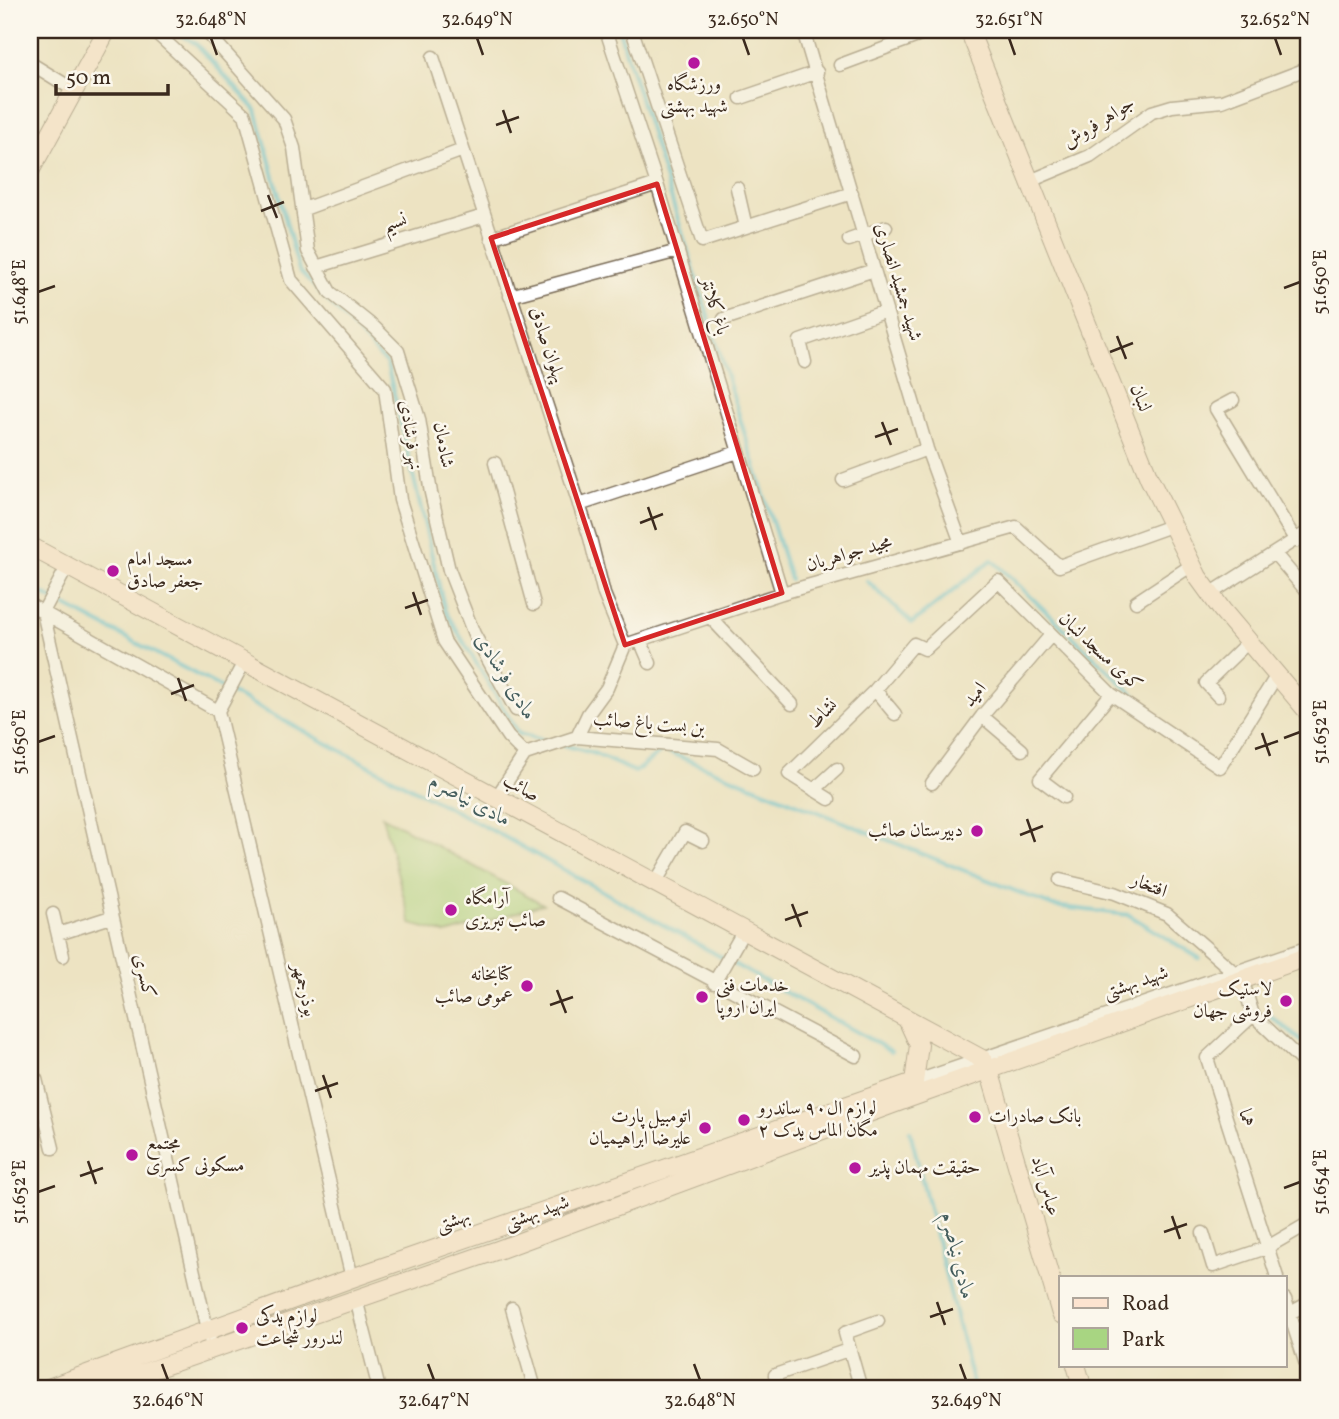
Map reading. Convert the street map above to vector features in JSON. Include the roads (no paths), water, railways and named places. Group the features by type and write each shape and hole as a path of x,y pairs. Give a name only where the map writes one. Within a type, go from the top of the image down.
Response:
{"main road":[{"path":"30,171 107,30"},
{"name":"لنبان","path":"969,30 1171,526 1210,594 1309,713"},
{"name":"صائب","path":"30,546 654,885 988,1061"},
{"name":"شهید بهشتی","path":"97,1389 429,1274 988,1061 1238,975 1309,956"},
{"path":"907,1019 919,1045 914,1082"},
{"name":"عباس آباد","path":"988,1061 1059,1307"},
{"name":"بهشتی","path":"46,1389 352,1278 914,1082"},
{"path":"422,1254 429,1274"},
{"path":"1076,1366 1083,1389"}],"street":[{"name":"نهر فرشادی","path":"153,30 245,115 291,280 384,389 400,500 444,642 508,737 525,754"},
{"name":"شادمان","path":"205,30 284,119 294,148 308,251 330,292 375,328 398,351 419,419 449,570 474,634 516,710"},
{"name":"باغ کلانتر","path":"606,30 678,251 782,593"},
{"path":"632,30 702,241 852,193"},
{"name":"شهید جمشید انصاری","path":"803,30 927,449 961,543"},
{"path":"840,65 934,30"},
{"name":"پهلوان صادق","path":"433,57 579,505 604,594 625,645"},
{"path":"30,63 74,90"},
{"name":"جواهر فروش","path":"1030,181 1090,156 1152,112 1222,101 1309,68"},
{"path":"741,98 817,72"},
{"path":"304,209 463,150"},
{"path":"491,238 657,184"},
{"path":"737,188 746,227"},
{"name":"نسیم","path":"316,267 484,216"},
{"path":"849,240 886,227"},
{"path":"510,296 678,251"},
{"path":"724,319 874,270"},
{"path":"805,362 800,341 886,311"},
{"path":"1233,400 1216,409 1296,541"},
{"path":"843,480 927,449"},
{"path":"579,505 738,452"},
{"path":"495,463 534,604"},
{"name":"مجید جواهریان","path":"625,645 782,593 1016,527 1059,566 1171,526"},
{"path":"1210,594 1309,531"},
{"path":"1275,554 1303,586 1309,582"},
{"path":"1136,602 1192,565"},
{"path":"48,603 67,567"},
{"name":"کوی مسجد لنبان","path":"914,644 925,649 998,581 1111,694 1220,767 1278,675"},
{"path":"30,605 48,603 218,711 244,662"},
{"name":"کسری","path":"48,603 111,917 211,1349"},
{"name":"نشاط","path":"710,617 792,704"},
{"name":"امید","path":"932,783 982,716 1051,635"},
{"path":"640,640 650,663"},
{"path":"1218,696 1206,683 1248,642"},
{"name":"نشاط","path":"829,799 789,774 875,690 914,644"},
{"path":"496,798 525,754 577,737 588,714 607,688 625,645"},
{"path":"875,690 895,714"},
{"path":"1063,797 1040,779 1111,694"},
{"name":"بوذرجمهر","path":"218,711 352,1278"},
{"path":"982,716 1021,750"},
{"name":"بن بست باغ صائب","path":"577,737 718,749 753,769"},
{"path":"814,790 837,769"},
{"path":"654,885 685,832 703,841"},
{"name":"افتخار","path":"1060,880 1115,893 1167,914 1238,975"},
{"path":"558,898 716,979 856,1056"},
{"path":"53,914 63,956"},
{"path":"58,934 111,917"},
{"path":"716,979 743,932"},
{"name":"شهید بهشتی","path":"1238,975 1309,947"},
{"path":"1238,975 1253,1015 1309,1068"},
{"name":"هما","path":"1253,1015 1207,1058 1266,1248"},
{"path":"914,1082 988,1061"},
{"path":"30,1080 36,1079 53,1148"},
{"path":"1203,1233 1213,1266 1266,1248 1309,1223"},
{"path":"1266,1248 1277,1276"},
{"path":"356,1299 379,1389"},
{"path":"1286,1302 1309,1374"},
{"path":"1290,1313 1309,1303"},
{"path":"512,1308 535,1389"},
{"path":"861,1389 845,1332 878,1321"},
{"path":"775,1375 848,1350"}],"waterway":[{"name":"مادی فرشادی","path":"174,30 195,43 256,110 299,270 387,364 445,611 519,734 551,742"},
{"path":"619,30 790,579"},
{"path":"867,581 912,623 992,560 1134,695"},
{"name":"مادی نیاصرم","path":"30,587 499,834 891,1051"},
{"name":"مادی فرشادی","path":"563,745 593,753 635,772 663,750 1053,906 1129,915 1199,958"},
{"name":"مادی فرشادی","path":"1269,1015 1309,1047"},
{"name":"مادی نیاصرم","path":"910,1131 974,1389"}],"place":[{"name":"ورزشگاه شهید بهشتی","path":"694,63"},
{"name":"مسجد امام جعفر صادق","path":"113,571"},
{"name":"دبیرستان صائب","path":"977,831"},
{"name":"آرامگاه صائب تبریزی","path":"451,910"},
{"name":"کتابخانه عمومی صائب","path":"527,986"},
{"name":"خدمات فنی ایران اروپا","path":"702,997"},
{"name":"لاستیک فروشی جهان","path":"1286,1001"},
{"name":"بانک صادرات","path":"975,1117"},
{"name":"لوازم ال۹۰ ساندرو مگان الماس یدک ۲","path":"744,1120"},
{"name":"اتومبیل پارت علیرضا ابراهیمیان","path":"705,1128"},
{"name":"مجتمع مسکونی کسری","path":"132,1155"},
{"name":"حقیقت مهمان پذیر","path":"855,1168"},
{"name":"لوازم یدکی لندرور شجاعت","path":"242,1328"}]}
